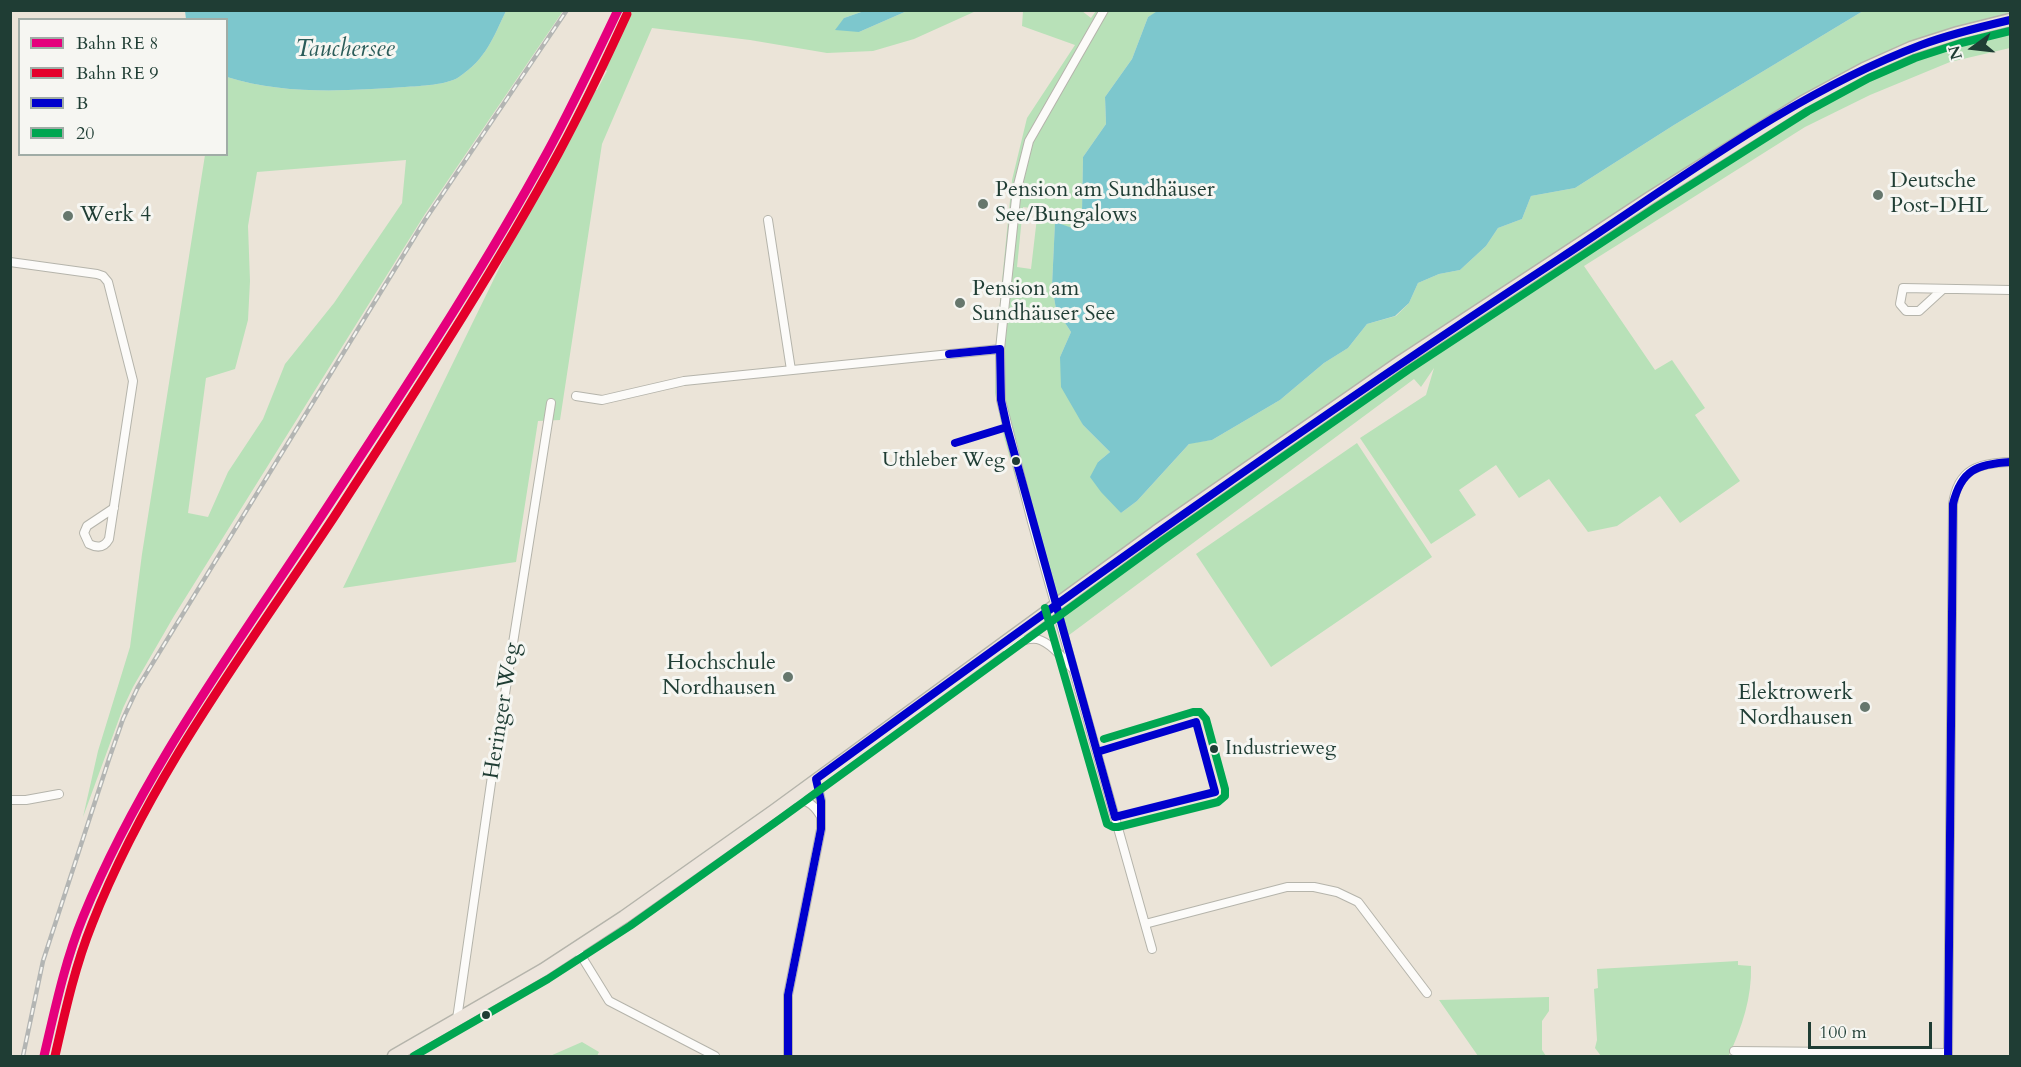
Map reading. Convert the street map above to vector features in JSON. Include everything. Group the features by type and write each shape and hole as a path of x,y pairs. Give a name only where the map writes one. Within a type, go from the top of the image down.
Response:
{"main road":[{"path":"394,1056 577,949 789,799 1156,532 1402,361 1650,198 1803,102 1864,69 1911,48 2010,20"}],"street":[{"path":"1104,10 1029,141 1017,189 1000,349 1001,400 1032,522 1152,949"},
{"path":"768,220 791,370"},
{"path":"10,262 97,274 103,276 108,282 133,381 114,508 109,539 107,543 99,547 89,544 84,533 87,526 114,508"},
{"path":"1942,290 1919,311 1906,311 1900,304 1903,288 2010,290"},
{"path":"576,396 602,400 684,381 1000,349"},
{"name":"Heringer Weg","path":"457,1019 492,776 551,403"},
{"path":"1734,1051 1947,1055 1953,504 1955,490 1966,474 1984,464 2010,462"},
{"path":"997,649 1037,639 1054,649 1073,670"},
{"path":"788,1056 788,995 819,840 821,795 816,779"},
{"path":"10,800 26,800 58,794"},
{"path":"789,799 799,799 810,803 821,818"},
{"path":"1145,924 1287,887 1314,887 1337,892 1358,902 1427,993"},
{"path":"577,949 609,1001 715,1056"}],"green space":[{"path":"506,11 563,11 425,214 174,616 123,708 83,817 98,751 130,647 142,554 205,156 228,156 228,77 271,87 315,90 426,86 459,77 476,63 488,47","holes":["406,160 402,203 334,303 285,364 263,419 228,472 208,517 188,513 206,378 235,369 248,320 250,281 248,226 257,172"]},
{"path":"624,11 864,11 844,18 859,32 907,11 976,11 914,39 873,51 827,53 750,40 652,28 602,144 560,420 538,421 516,562 343,588 588,87 597,90 607,71 599,64"},
{"path":"1023,11 1082,11 1091,18 1096,11 1159,11 1148,17 1132,59 1105,97 1106,124 1083,157 1082,211 1078,230 1055,223 1052,286 1056,309 1071,332 1060,357 1083,425 1110,452 1098,462 1121,513 1137,501 1190,443 1212,440 1280,400 1324,363 1348,348 1367,324 1396,316 1409,303 1418,283 1439,274 1460,270 1486,246 1498,228 1522,219 1531,196 1575,188 1674,125 1863,11 2010,11 2010,48 1950,62 1870,95 1805,127 1584,266 1655,370 1672,360 1705,408 1695,415 1740,481 1680,523 1660,496 1617,526 1588,532 1549,479 1519,498 1496,465 1459,490 1476,515 1431,544 1360,438 1426,395 1434,368 1421,387 1414,379 1061,641 1004,437 995,393 997,332 1012,180 1027,118 1075,45 1022,26","holes":["1023,207 1038,209 1031,269 1017,267"]},
{"path":"1357,443 1432,557 1271,667 1196,554"},
{"path":"1738,961 1738,965 1751,966 1750,989 1742,1023 1729,1055 1763,1056 1601,1056 1595,1048 1597,1040 1594,989 1598,988 1597,969"},
{"path":"1549,997 1549,1011 1542,1021 1542,1050 1546,1056 1478,1056 1439,1000"},
{"path":"582,1042 599,1052 597,1056 550,1056"}],"water":[{"name":"Tauchersee","path":"185,10 506,11 493,39 476,63 454,80 426,86 338,90 271,87 228,77 228,18 186,18"},
{"path":"1159,10 1863,11 1674,125 1575,188 1531,196 1522,219 1498,228 1486,246 1460,270 1439,274 1418,283 1409,303 1395,316 1367,324 1348,348 1324,363 1280,400 1212,440 1189,444 1137,501 1121,513 1090,477 1098,462 1110,452 1083,425 1061,387 1060,357 1071,332 1056,309 1052,286 1055,222 1078,230 1082,211 1083,157 1106,124 1105,97 1132,59 1148,17"},
{"path":"864,11 907,11 859,32 835,30 844,18"}],"railway":[{"path":"23,1056 43,961 109,759 123,719 138,687 425,220 567,10"}],"transit line":[{"path":"44,1056 61,985 83,917 134,810 227,657 326,509 469,287 557,134 618,10"},
{"path":"55,1056 80,956 115,870 142,817 202,714 334,517 478,292 558,154 627,14"},
{"name":"B","path":"788,1056 788,995 821,829 821,801 816,779 1277,449 1464,321 1734,142 1780,114 1873,65 1932,41 2010,20"},
{"name":"20","path":"414,1056 548,979 630,926 1162,541 1408,370 1656,207 1808,111 1869,78 1915,58 1961,43 2010,31"},
{"name":"B","path":"949,354 1000,349 1001,400 1007,427 1115,817 1215,792 1196,722 1097,752"},
{"name":"B","path":"955,443 1007,427"},
{"name":"B","path":"1948,1056 1953,504 1961,483 1972,471 1988,465 2010,462"},
{"name":"20","path":"1045,608 1107,824 1118,827 1218,802 1225,796 1206,719 1200,712 1193,712 1104,739"}],"place":[{"name":"Deutsche Post-DHL","path":"1878,195"},
{"name":"Pension am Sundhäuser See/Bungalows","path":"983,204"},
{"name":"Werk 4","path":"68,216"},
{"name":"Pension am Sundhäuser See","path":"960,303"},
{"name":"Uthleber Weg","path":"1016,461"},
{"name":"Hochschule Nordhausen","path":"788,677"},
{"name":"Elektrowerk Nordhausen","path":"1865,707"},
{"name":"Industrieweg","path":"1214,749"}]}
